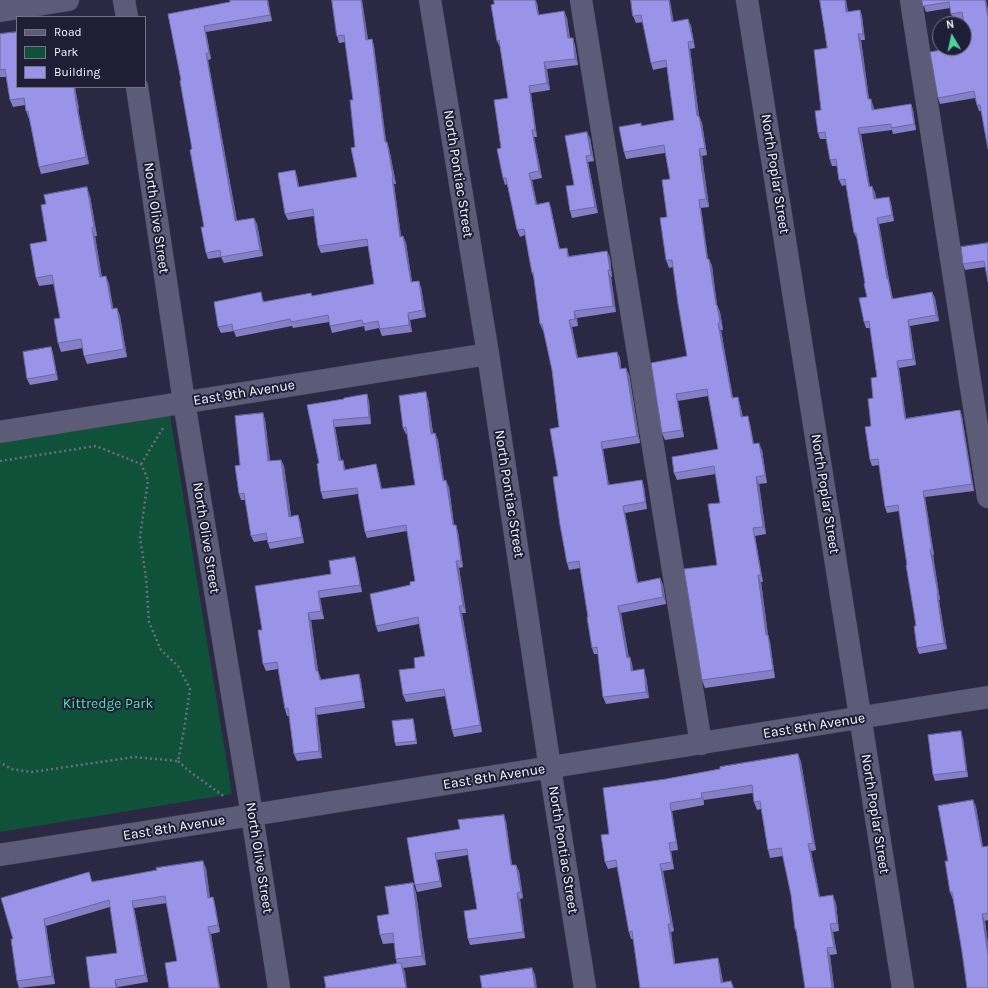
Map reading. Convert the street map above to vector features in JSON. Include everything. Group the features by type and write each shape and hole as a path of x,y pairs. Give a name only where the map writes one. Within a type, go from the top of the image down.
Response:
{"street":[{"path":"0,11 68,0"},
{"path":"124,0 127,16"},
{"name":"North Pontiac Street","path":"430,0 488,354 550,768 585,988"},
{"path":"581,0 701,744"},
{"name":"North Poplar Street","path":"747,0 903,988"},
{"path":"911,0 988,497"},
{"name":"North Olive Street","path":"137,88 185,407 279,988"},
{"name":"East 9th Avenue","path":"0,432 185,407 488,354"},
{"name":"East 8th Avenue","path":"0,855 252,816 988,697"}],"path":[{"path":"141,464 169,420 185,407"},
{"path":"0,460 96,446 141,464 148,480 140,537 150,622 160,650 178,666 190,689 178,761"},
{"path":"0,762 11,769 32,772 134,757 178,761 189,772 225,797 230,819"}],"green space":[{"name":"Kittredge Park","path":"170,415 232,794 0,832 0,443"}],"building":[{"path":"230,0 267,0 270,15 204,26 209,53 206,53 235,221 254,218 260,250 221,257 220,250 206,253 201,227 204,227 190,150 192,149 181,80 168,14 230,2"},
{"path":"332,0 361,0 366,40 372,39 385,142 387,142 393,177 400,237 403,236 411,282 419,281 423,310 408,313 409,325 380,329 378,321 363,324 362,320 330,326 328,315 291,322 290,319 233,331 232,324 218,327 214,302 261,292 263,302 311,293 312,296 374,284 367,239 318,246 313,209 285,214 278,173 295,170 298,187 357,177 351,148 355,147 350,100 353,100 344,35 337,36"},
{"path":"494,0 535,0 538,15 564,11 568,38 573,38 575,59 544,62 547,83 529,86 535,130 532,130 539,171 529,173 536,205 549,202 559,249 567,248 568,257 607,251 613,306 574,311 575,319 569,320 577,358 617,352 620,369 626,368 637,436 601,442 608,485 642,480 645,502 623,506 637,583 660,578 663,597 618,606 627,658 630,657 631,671 644,669 646,692 603,697 597,647 592,648 579,561 567,563 553,477 558,476 550,429 559,427 552,370 542,324 540,324 533,272 532,273 524,229 517,230 506,178 503,178 497,149 501,148 494,100 508,98 499,40 497,41 491,5 494,4"},
{"path":"631,0 669,0 672,22 688,19 693,41 688,42 697,116 699,116 705,148 699,149 706,199 699,200 707,259 709,259 720,323 718,323 732,398 738,397 741,417 748,416 753,444 759,443 765,475 756,477 763,527 753,528 761,575 758,575 766,635 768,635 773,670 702,680 684,569 717,565 708,504 720,503 714,466 674,473 672,457 718,449 707,389 676,394 682,430 662,433 651,363 687,356 672,260 666,260 660,218 667,217 662,180 670,179 664,145 624,152 619,127 641,123 641,126 674,120 666,60 651,63 641,15 633,16"},
{"path":"820,0 845,0 846,12 860,10 863,34 858,34 868,99 871,99 872,110 911,104 914,124 891,128 891,124 858,128 869,187 872,186 874,199 889,197 892,215 877,218 887,279 892,299 932,292 936,315 908,320 913,359 897,361 905,419 960,410 972,484 923,491 944,643 917,648 914,626 916,626 898,505 885,507 878,459 870,460 865,427 871,426 868,399 873,398 871,378 877,377 869,321 864,322 859,298 867,297 856,233 854,233 845,179 839,180 836,159 830,160 825,132 818,133 815,111 821,110 814,50 827,48"},
{"path":"922,0 985,0 988,18 988,149 980,105 977,105 974,91 938,98 930,52 932,52 932,56 972,56 972,16 963,16 962,12 951,14 949,2 923,6"},
{"path":"16,32 16,88 74,88 86,157 39,167 24,98 10,100 5,69 0,70 0,34"},
{"path":"587,132 591,155 586,156 595,207 570,211 566,186 574,185 565,136"},
{"path":"87,187 94,227 92,228 100,277 106,276 112,309 117,308 124,349 84,356 81,339 58,343 54,319 60,318 52,275 36,278 30,244 47,241 41,205 46,204 44,195"},
{"path":"988,243 988,282 984,261 963,264 961,247"},
{"path":"51,347 56,374 27,379 23,352"},
{"path":"426,392 431,434 435,433 443,481 446,480 453,525 456,525 461,561 456,561 463,606 459,606 480,725 452,730 444,689 403,695 399,670 415,668 414,658 425,656 418,617 376,626 370,594 410,585 410,582 415,581 406,525 365,532 357,488 321,492 317,464 319,463 307,405 367,394 369,417 333,420 339,461 343,460 344,470 376,464 381,489 415,485 406,427 403,428 399,396"},
{"path":"263,413 268,461 281,460 289,517 298,515 302,537 268,543 266,533 251,536 244,493 239,494 235,466 240,465 235,416"},
{"path":"355,557 360,585 318,591 321,611 308,613 316,671 318,671 320,680 359,674 363,701 315,708 319,751 294,754 288,708 285,709 277,662 263,664 258,630 262,630 255,586 331,574 329,561"},
{"path":"413,719 416,741 395,743 392,721"},
{"path":"961,731 966,771 933,775 928,735"},
{"path":"798,754 813,843 808,844 819,897 833,895 837,923 830,924 834,947 827,948 832,988 805,988 791,895 781,848 768,850 760,801 754,802 752,785 701,793 702,798 670,803 676,842 669,843 672,862 660,864 671,924 668,924 674,964 718,958 721,983 731,981 733,988 640,988 632,931 629,932 616,860 605,862 601,835 609,834 603,788 666,779 720,769 720,767"},
{"path":"973,800 982,847 988,846 988,913 982,914 988,955 988,988 967,988 952,892 950,892 945,861 948,861 938,806"},
{"path":"504,815 511,865 516,865 521,892 517,893 523,932 468,939 464,911 477,909 467,849 435,853 440,881 415,885 407,838 460,829 458,820"},
{"path":"203,861 208,898 213,897 218,925 208,927 219,988 169,988 165,963 177,961 165,896 132,901 145,975 115,980 116,988 90,988 86,957 117,953 109,900 44,919 52,976 17,981 11,939 13,939 1,898 89,872 92,882 157,870 156,868"},
{"path":"413,883 422,956 396,959 393,933 380,935 377,916 389,914 385,887"},
{"path":"401,963 406,988 326,988 324,977"},
{"path":"532,968 535,988 482,988 480,976"}]}
